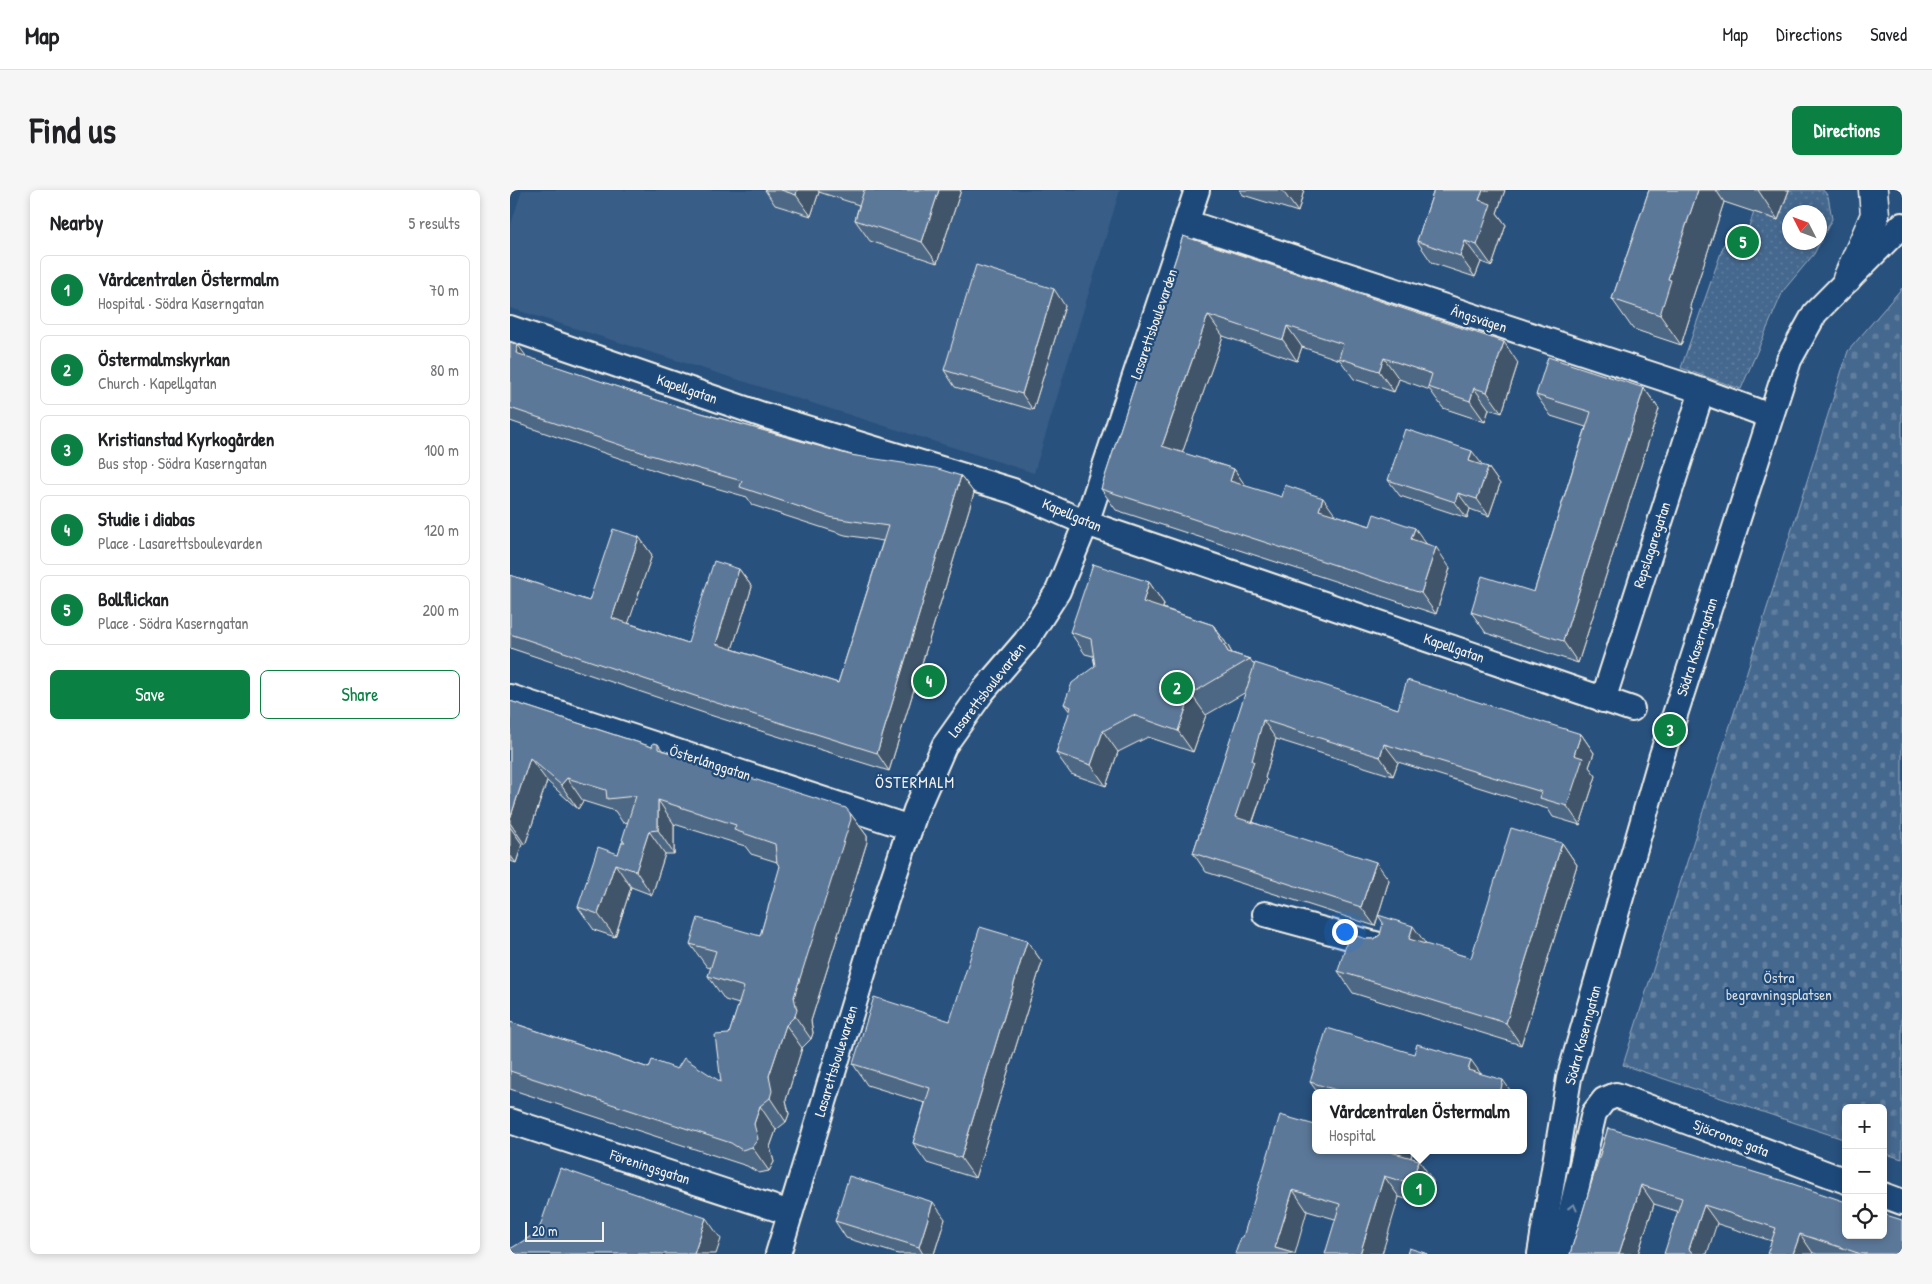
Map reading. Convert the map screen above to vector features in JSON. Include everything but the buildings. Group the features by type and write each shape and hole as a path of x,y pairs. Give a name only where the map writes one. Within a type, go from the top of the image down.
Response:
{"main road":[{"path":"1847,279 1875,215 1873,190"}],"street":[{"name":"Lasarettsboulevarden","path":"778,1254 878,924 910,828 944,746 983,691 1026,641 1058,591 1086,523 1198,190"},
{"name":"Ängsvägen","path":"1188,223 1702,391 1770,416"},
{"name":"Södra Kaserngatan","path":"1540,1254 1570,1078 1661,758 1789,360 1814,313 1902,225"},
{"name":"Kapellgatan","path":"510,328 763,415 1013,491 1086,523 1632,709"},
{"name":"Repslagaregatan","path":"1603,700 1702,391"},
{"name":"Österlånggatan","path":"510,697 910,828"},
{"path":"1265,914 1385,947"},
{"name":"Sjöcronas gata","path":"1561,1254 1594,1113 1604,1100 1616,1095 1842,1180"},
{"name":"Föreningsgatan","path":"510,1121 790,1213"},
{"path":"1887,1196 1902,1202"}],"shaded area":[{"path":"522,190 1120,190 1034,473 510,308 510,227"}],"green space":[{"path":"1789,190 1823,190 1828,196 1832,219 1827,229 1827,205 1784,205"},
{"path":"1782,209 1782,250 1816,250 1783,291 1741,389 1681,368 1724,244 1741,249 1754,212 1778,220"},
{"name":"Östra begravningsplatsen","path":"1902,288 1902,1159 1887,1154 1887,1104 1842,1104 1842,1139 1623,1065 1848,351"}],"place":[{"name":"Bollflickan","path":"1743,242"},
{"name":"Studie i diabas","path":"929,681"},
{"name":"Östermalmskyrkan","path":"1177,688"},
{"name":"Kristianstad Kyrkogården","path":"1670,730"},
{"name":"Vårdcentralen Östermalm","path":"1419,1189"}],"district":[{"name":"ÖSTERMALM","path":"915,782"}]}
